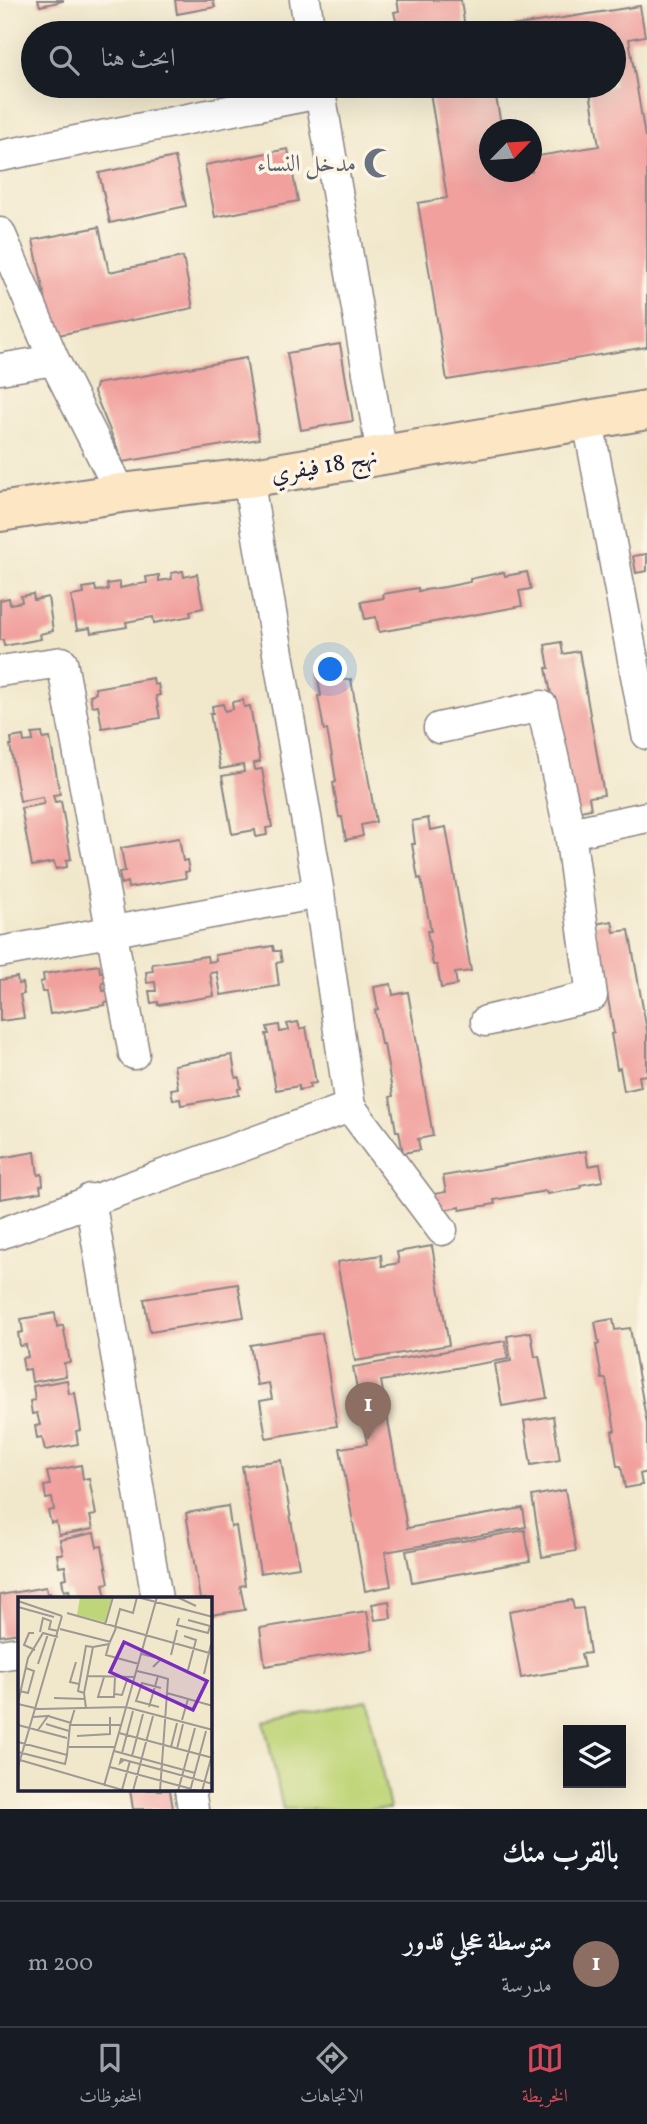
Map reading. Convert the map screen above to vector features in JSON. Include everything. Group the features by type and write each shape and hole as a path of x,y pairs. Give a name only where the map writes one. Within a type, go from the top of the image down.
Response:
{"main road":[{"name":"نهج 18 فيفري","path":"0,512 121,492 248,478 647,410"}],"street":[{"path":"305,0 308,21"},
{"path":"0,156 281,98"},
{"path":"321,98 382,455"},
{"path":"0,233 54,360 121,492"},
{"path":"0,369 54,360"},
{"path":"588,421 635,612 647,734"},
{"path":"248,478 318,893 350,1107 442,1230"},
{"path":"0,671 62,662 134,1054"},
{"path":"439,728 542,706 570,833 592,996 486,1021"},
{"path":"570,833 647,817"},
{"path":"0,952 318,893"},
{"path":"0,1234 90,1199 350,1107"},
{"path":"90,1199 157,1597"},
{"path":"0,1656 18,1652"}],"green space":[{"path":"367,1700 390,1809 283,1809 264,1722"}],"building":[{"path":"38,0 63,0 63,1 40,6"},
{"path":"175,0 213,0 215,7 177,14"},
{"path":"397,0 461,0 464,21 396,21 394,12 399,11"},
{"path":"640,6 645,36 629,39 647,137 647,347 447,380 418,203 447,198 431,98 496,98 500,119 479,119 479,182 542,182 542,155 599,146 591,98 626,98 626,21 544,21"},
{"path":"288,149 298,201 215,217 205,165"},
{"path":"175,157 186,206 110,223 99,173"},
{"path":"99,227 109,272 183,257 193,308 53,336 33,240"},
{"path":"340,344 353,421 301,430 287,353"},
{"path":"246,358 259,439 123,462 94,392 96,384"},
{"path":"647,554 647,571 636,573 633,556"},
{"path":"183,571 184,577 197,574 203,608 190,611 191,616 154,623 153,617 126,622 127,627 91,633 90,628 77,630 71,596 84,594 83,588 95,586 96,591 108,590 107,584 120,582 120,588 147,583 146,577 159,575 159,581 172,579 171,573"},
{"path":"504,572 505,576 527,572 531,589 519,591 522,606 379,632 376,617 365,619 361,602 384,598 383,594 445,587"},
{"path":"33,594 34,600 48,597 53,631 40,634 41,639 4,646 3,640 0,640 0,600 9,598 10,604 22,602 21,596"},
{"path":"561,642 563,654 579,651 604,795 589,797 591,809 574,812 546,668 549,668 545,645"},
{"path":"334,670 336,681 351,679 376,822 361,825 363,836 346,840 342,817 339,817 332,756 318,696 321,696 317,673"},
{"path":"153,678 154,685 158,684 160,695 156,696 160,718 102,728 98,705 92,706 90,695 96,693 95,688"},
{"path":"243,700 244,707 250,706 260,762 254,763 255,770 262,769 272,827 266,828 267,835 256,837 255,830 232,834 222,776 244,772 243,765 220,769 210,713 213,713 212,706 223,704 225,711 233,709 232,702"},
{"path":"42,733 43,739 50,738 60,794 53,795 55,802 61,801 71,859 66,860 67,867 56,869 54,862 32,866 21,808 44,804 43,797 20,801 10,745 11,738 23,736 24,742 33,741 32,734"},
{"path":"428,818 430,830 446,827 471,971 455,973 457,985 441,988 437,965 433,965 427,931 431,931 412,844 415,844 412,821"},
{"path":"179,838 183,861 187,860 189,871 185,872 186,878 128,888 127,882 121,884 119,872 125,871 121,848"},
{"path":"612,921 614,932 629,930 647,1031 647,1075 639,1076 641,1087 624,1091 620,1068 617,1069 611,1034 614,1033 595,924"},
{"path":"273,946 274,951 280,951 282,962 276,963 279,986 221,995 217,972 210,973 214,996 158,1005 158,1002 151,1003 149,991 156,991 155,982 147,983 146,972 153,971 152,964 207,956 208,962 216,961 215,955"},
{"path":"99,965 100,972 106,971 108,982 102,983 103,991 109,990 111,1002 50,1014 46,992 42,992 40,982 44,981 43,974"},
{"path":"17,977 18,984 22,983 24,994 20,995 24,1018 0,1021 0,980"},
{"path":"391,984 393,995 408,992 433,1136 418,1139 420,1150 403,1153 399,1131 396,1131 384,1044 381,1044 375,1010 378,1009 374,987"},
{"path":"298,1022 300,1029 306,1027 316,1083 309,1084 310,1088 299,1090 299,1086 276,1090 267,1027 279,1025 280,1032 289,1030 287,1024"},
{"path":"232,1055 236,1078 239,1077 241,1088 238,1089 239,1095 181,1105 180,1099 173,1100 171,1089 178,1088 174,1065"},
{"path":"586,1151 588,1166 600,1164 603,1181 547,1194 546,1191 494,1200 495,1204 437,1211 434,1194 446,1192 443,1176"},
{"path":"35,1152 38,1175 42,1174 41,1192 0,1199 0,1158"},
{"path":"432,1246 449,1345 355,1361 337,1262 381,1255 382,1266 399,1263 397,1252"},
{"path":"238,1284 244,1317 150,1332 144,1299"},
{"path":"55,1313 57,1327 63,1325 70,1362 64,1363 66,1376 32,1382 30,1369 24,1370 22,1358 28,1357 26,1345 20,1346 18,1333 23,1332 21,1319"},
{"path":"613,1319 615,1330 630,1328 647,1424 647,1472 640,1474 642,1485 625,1488 621,1466 617,1466 612,1431 615,1431 606,1379 602,1379 596,1345 599,1344 595,1322"},
{"path":"531,1332 535,1357 539,1356 547,1398 502,1406 495,1364 511,1361 507,1336"},
{"path":"322,1333 337,1426 266,1438 260,1401 272,1399 269,1383 257,1385 250,1345"},
{"path":"505,1341 508,1359 381,1381 407,1528 523,1508 526,1527 385,1552 391,1586 365,1591 340,1448 367,1444 353,1367"},
{"path":"67,1380 69,1394 75,1393 81,1430 76,1431 78,1444 45,1450 42,1437 37,1438 35,1426 40,1425 37,1413 32,1414 30,1401 35,1400 33,1386"},
{"path":"553,1416 560,1460 531,1465 524,1421"},
{"path":"281,1460 299,1567 260,1573 242,1466"},
{"path":"81,1465 83,1479 89,1478 96,1515 90,1516 93,1529 59,1535 56,1522 51,1523 48,1511 54,1510 52,1498 46,1499 44,1486 50,1485 47,1472"},
{"path":"565,1490 576,1551 542,1557 532,1496"},
{"path":"228,1506 231,1527 236,1526 245,1585 240,1586 245,1610 212,1615 212,1597 200,1597 186,1513"},
{"path":"525,1530 530,1561 412,1582 406,1551"},
{"path":"94,1533 97,1547 102,1546 109,1583 103,1584 106,1597 71,1597 69,1590 64,1591 62,1579 67,1578 65,1566 59,1567 57,1554 63,1554 60,1540"},
{"path":"46,1587 51,1597 18,1597 18,1633 0,1636 0,1595"},
{"path":"572,1600 574,1609 583,1608 590,1653 581,1654 584,1667 521,1678 509,1611"},
{"path":"389,1601 391,1618 375,1620 372,1604"},
{"path":"367,1611 373,1649 265,1666 260,1628"},
{"path":"130,1792 170,1792 173,1809 133,1809"}],"place":[{"name":"مدخل النساء","path":"379,163"},
{"name":"متوسطة عجلي قدور","path":"368,1440"}]}
